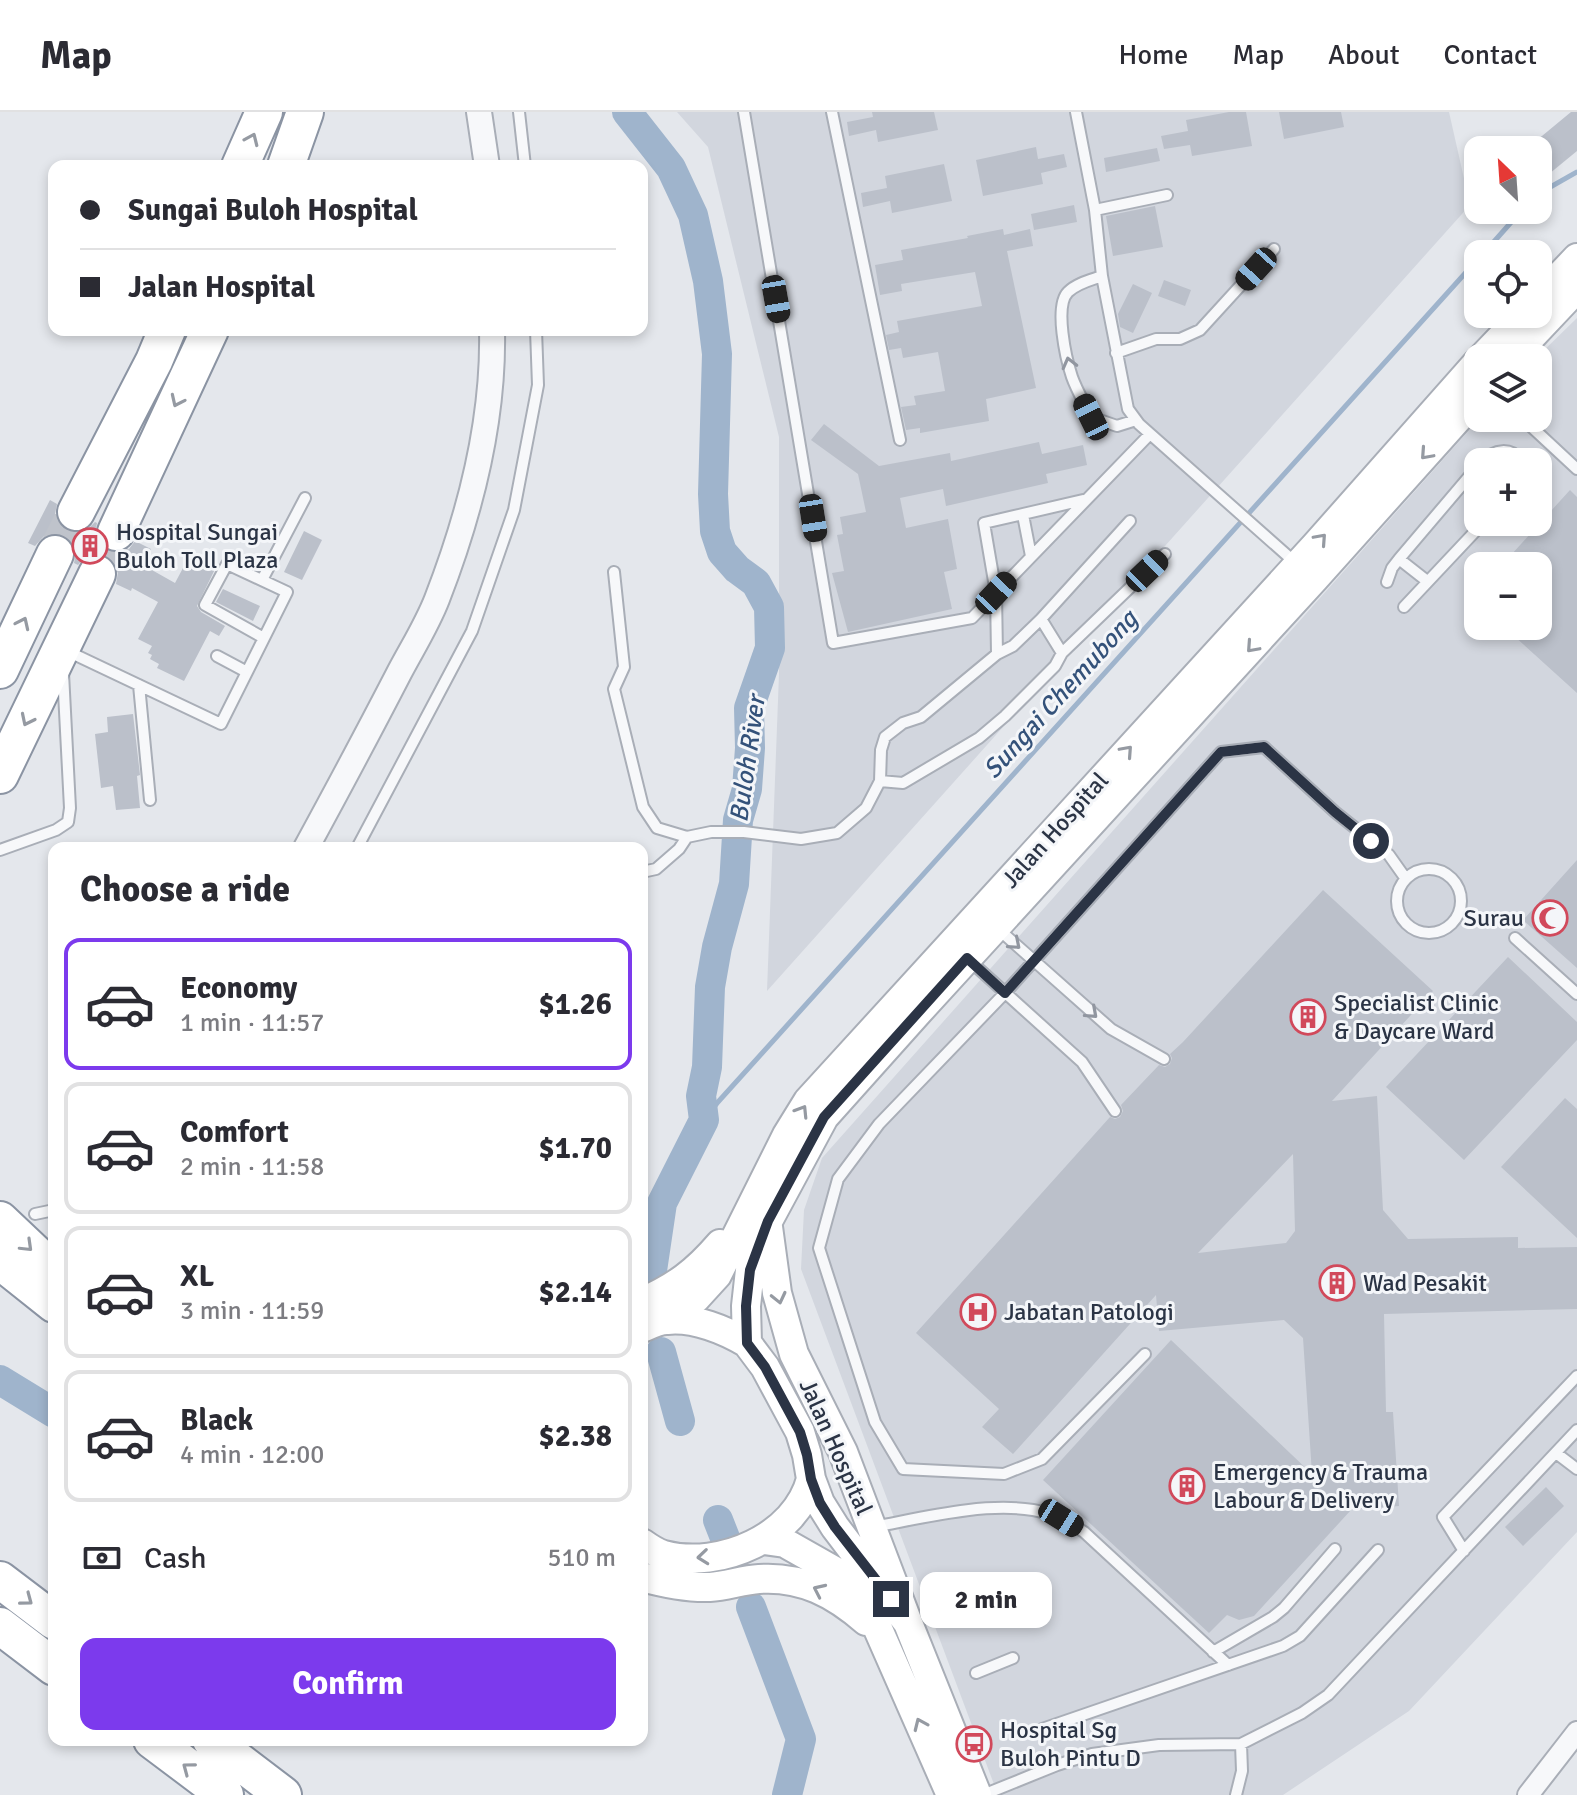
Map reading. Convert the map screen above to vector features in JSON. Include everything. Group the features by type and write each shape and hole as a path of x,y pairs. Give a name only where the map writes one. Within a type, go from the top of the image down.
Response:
{"highway":[{"path":"243,160 264,112"},
{"path":"288,160 305,112"},
{"path":"76,512 164,336"},
{"path":"116,532 207,336"},
{"path":"0,670 55,554"},
{"path":"1,773 97,574"},
{"path":"0,1220 48,1265"},
{"path":"0,1261 48,1299"},
{"path":"0,1580 48,1616"},
{"path":"0,1626 48,1662"},
{"path":"160,1746 225,1795"},
{"path":"219,1746 283,1795"}],"main road":[{"path":"1552,284 1577,258"},
{"path":"1524,344 1577,288"},
{"name":"Jalan Hospital","path":"1500,344 1513,328"},
{"name":"Jalan Hospital","path":"908,1623 820,1503 800,1432 765,1367 747,1343 746,1306 759,1215 787,1135 808,1101 988,920 1296,563 1464,387"},
{"path":"648,1299 687,1277 759,1215"},
{"name":"Jalan Hospital","path":"654,1324 696,1298 717,1275 759,1215"},
{"name":"Jalan Hospital","path":"759,1215 794,1354 843,1452 908,1623 980,1795"},
{"path":"654,1324 701,1323 731,1333 747,1343"},
{"path":"765,1367 784,1377 826,1420"},
{"path":"648,1547 660,1554 707,1558 764,1540 793,1516 807,1493 811,1479"},
{"path":"764,1540 785,1543 838,1573 867,1604 951,1795"},
{"path":"648,1578 679,1586 710,1587 760,1579 786,1580 812,1586 847,1604 881,1635"}],"street":[{"path":"479,112 486,160"},
{"path":"309,842 437,601 466,514 483,438 492,336"},
{"path":"1528,1795 1577,1732"}],"lane":[{"path":"519,112 524,160"},
{"path":"744,112 833,643 972,618 1150,434"},
{"path":"832,112 900,440"},
{"path":"1076,112 1095,210 1102,276 1128,409 1150,434 1296,563"},
{"path":"1095,210 1167,195"},
{"path":"1116,353 1156,339 1180,339 1200,330 1274,249"},
{"path":"1102,276 1076,285 1065,294 1061,307 1065,346 1073,379 1091,417 1117,426 1136,420"},
{"path":"360,842 472,631 510,524 538,385 536,336"},
{"path":"1538,432 1575,464"},
{"path":"1387,582 1392,568 1464,483"},
{"path":"262,580 305,498"},
{"path":"997,654 996,593 984,523 1085,500"},
{"path":"1023,515 1031,556"},
{"path":"614,572 624,667 614,689 643,807 657,828 687,837 711,832 744,832 801,839 837,833 866,808 880,781 881,750 885,737 903,723 921,717 997,654 1013,646 1130,521"},
{"path":"1404,607 1470,536"},
{"path":"880,781 903,783 979,738 1005,716 1055,666 1062,653 1165,554"},
{"path":"1399,559 1427,581"},
{"path":"0,850 56,830 68,822 70,808 62,648 221,724 264,638 287,592 227,564 205,605 264,638"},
{"path":"1041,619 1062,653"},
{"path":"217,656 247,672"},
{"path":"139,685 150,800"},
{"path":"1145,1354 1042,1459 1004,1474 903,1469 875,1422 819,1248 838,1179 879,1124 1005,993 1221,752 1264,747 1335,812 1389,855 1406,879"},
{"path":"648,871 656,869 679,849 687,837"},
{"path":"1435,870 1453,880 1461,899 1456,919 1449,927 1429,933 1409,926 1402,918 1397,898 1406,879 1415,873 1435,870"},
{"path":"988,920 1111,1029 1164,1059"},
{"path":"1515,938 1577,994"},
{"path":"959,950 1082,1062 1115,1111"},
{"path":"35,1214 48,1211"},
{"path":"1464,1551 1443,1517 1577,1376"},
{"path":"980,1795 1092,1754 1159,1745 1241,1744 1302,1713 1328,1695 1577,1430"},
{"path":"1556,1453 1577,1469"},
{"path":"871,1527 954,1512 1008,1508 1034,1510 1061,1518 1084,1532 1228,1665"},
{"path":"1213,1652 1284,1608 1335,1549"},
{"path":"1042,1729 1283,1646 1300,1636 1378,1550"},
{"path":"976,1673 1013,1658"},
{"path":"1236,1795 1242,1771 1241,1744"}],"shaded area":[{"path":"677,112 1449,112 1464,178 1464,212 767,991 779,674 779,437 708,147"},
{"path":"1577,318 1577,1532 1409,1711 1283,1795 998,1795 801,1269 804,1210 822,1158 1468,432 1552,432 1550,344"}],"building":[{"path":"872,112 934,112 938,130 878,142 876,130 849,136 847,122 873,117"},
{"path":"1246,112 1252,146 1192,156 1190,145 1164,149 1161,136 1188,131 1186,120"},
{"path":"1279,112 1341,112 1344,127 1284,139"},
{"path":"1571,112 1577,112 1577,151 1552,172 1552,136 1542,136"},
{"path":"1036,147 1038,159 1064,154 1067,167 1041,173 1043,184 983,196 976,160"},
{"path":"1157,148 1160,161 1106,172 1104,158"},
{"path":"944,164 952,201 892,213 890,201 863,207 861,193 887,188 885,176"},
{"path":"1074,205 1077,222 1034,230 1031,214"},
{"path":"1155,206 1163,247 1113,256 1106,216"},
{"path":"1003,229 1004,235 1030,229 1033,246 1007,251 1036,388 986,399 989,421 920,433 920,428 906,430 901,407 916,405 914,396 945,391 938,352 903,358 901,348 889,350 886,335 899,332 897,321 982,306 975,272 901,284 902,291 880,295 875,265 903,260 901,250"},
{"path":"1164,280 1191,290 1185,306 1158,296"},
{"path":"1133,284 1152,293 1133,333 1120,327 1118,314"},
{"path":"824,424 879,466 950,453 951,461 1039,442 1042,454 1083,445 1087,465 1046,474 1048,483 946,506 943,489 900,498 906,528 948,519 957,569 944,572 952,609 848,632 832,573 844,571 837,535 843,534 840,517 866,512 858,474 811,440"},
{"path":"1570,490 1577,497 1577,693 1518,640 1552,640 1552,552 1514,552 1528,536 1552,536 1552,510"},
{"path":"50,500 57,504 55,514 58,523 66,530 78,533 97,523 95,533 98,543 106,551 119,553 129,549 135,541 151,549 143,565 175,583 191,553 216,567 197,606 201,612 225,626 219,636 210,631 184,681 157,668 159,664 150,659 152,655 148,653 152,646 138,639 158,602 132,588 131,591 116,584 118,572 114,562 96,553 86,556 78,565 74,563 76,553 73,543 63,535 54,533 44,536 35,546 28,543"},
{"path":"304,531 322,540 302,580 284,572"},
{"path":"223,589 260,606 253,621 216,602"},
{"path":"133,714 140,775 137,776 140,808 116,810 113,786 101,788 95,734 108,732 107,717"},
{"path":"1577,860 1577,968 1523,920"},
{"path":"1323,890 1433,991 1332,1101 1377,1096 1383,1210 1408,1239 1518,1237 1518,1248 1577,1247 1577,1309 1384,1314 1386,1412 1393,1412 1399,1506 1351,1510 1254,1616 1239,1620 1227,1615 1209,1633 1043,1480 1171,1340 1312,1474 1303,1338 1284,1320 1159,1331 1156,1295 1013,1454 982,1427 999,1409 916,1333 1110,1117 1120,1117 1123,1111 1121,1105 1159,1065 1165,1067 1170,1064 1170,1054","holes":["1293,1154 1295,1231 1286,1243 1198,1253"]},
{"path":"1508,957 1577,1022 1577,1040 1464,1160 1386,1087"},
{"path":"1565,1098 1577,1109 1577,1238 1501,1167"},
{"path":"1546,1487 1564,1506 1523,1546 1505,1527"}],"waterway":[{"name":"Buloh River","path":"627,112 671,168 693,215 708,281 717,354 713,494 715,531 722,552 737,569 756,583 769,607 770,648 749,708 747,789 738,820 734,884 710,987 707,1067 701,1096 704,1120 662,1203 649,1291"},
{"name":"Sungai Chemubong","path":"1552,186 1577,172"},
{"name":"Sungai Chemubong","path":"1495,240 1510,224"},
{"name":"Sungai Chemubong","path":"704,1120 1464,275"},
{"name":"Buloh River","path":"661,1352 680,1421"},
{"path":"0,1380 48,1409"},
{"name":"Buloh River","path":"718,1520 729,1548"},
{"name":"Buloh River","path":"751,1607 801,1739 787,1795"}],"tunnel":[{"path":"55,554 76,512"},
{"path":"97,574 116,532"}],"place":[{"name":"Hospital Sungai Buloh Toll Plaza","path":"90,546"},
{"name":"Surau","path":"1550,918"},
{"name":"Specialist Clinic & Daycare Ward","path":"1308,1017"},
{"name":"Wad Pesakit","path":"1337,1283"},
{"name":"Jabatan Patologi","path":"978,1312"},
{"name":"Emergency & Trauma Labour & Delivery","path":"1187,1486"},
{"name":"Hospital Sg Buloh Pintu D","path":"974,1744"}],"route":[{"path":"891,1599 820,1503 800,1432 765,1367 747,1343 746,1306 750,1270 768,1221 824,1117 967,958 1005,993 1221,752 1264,747 1371,841"}]}
